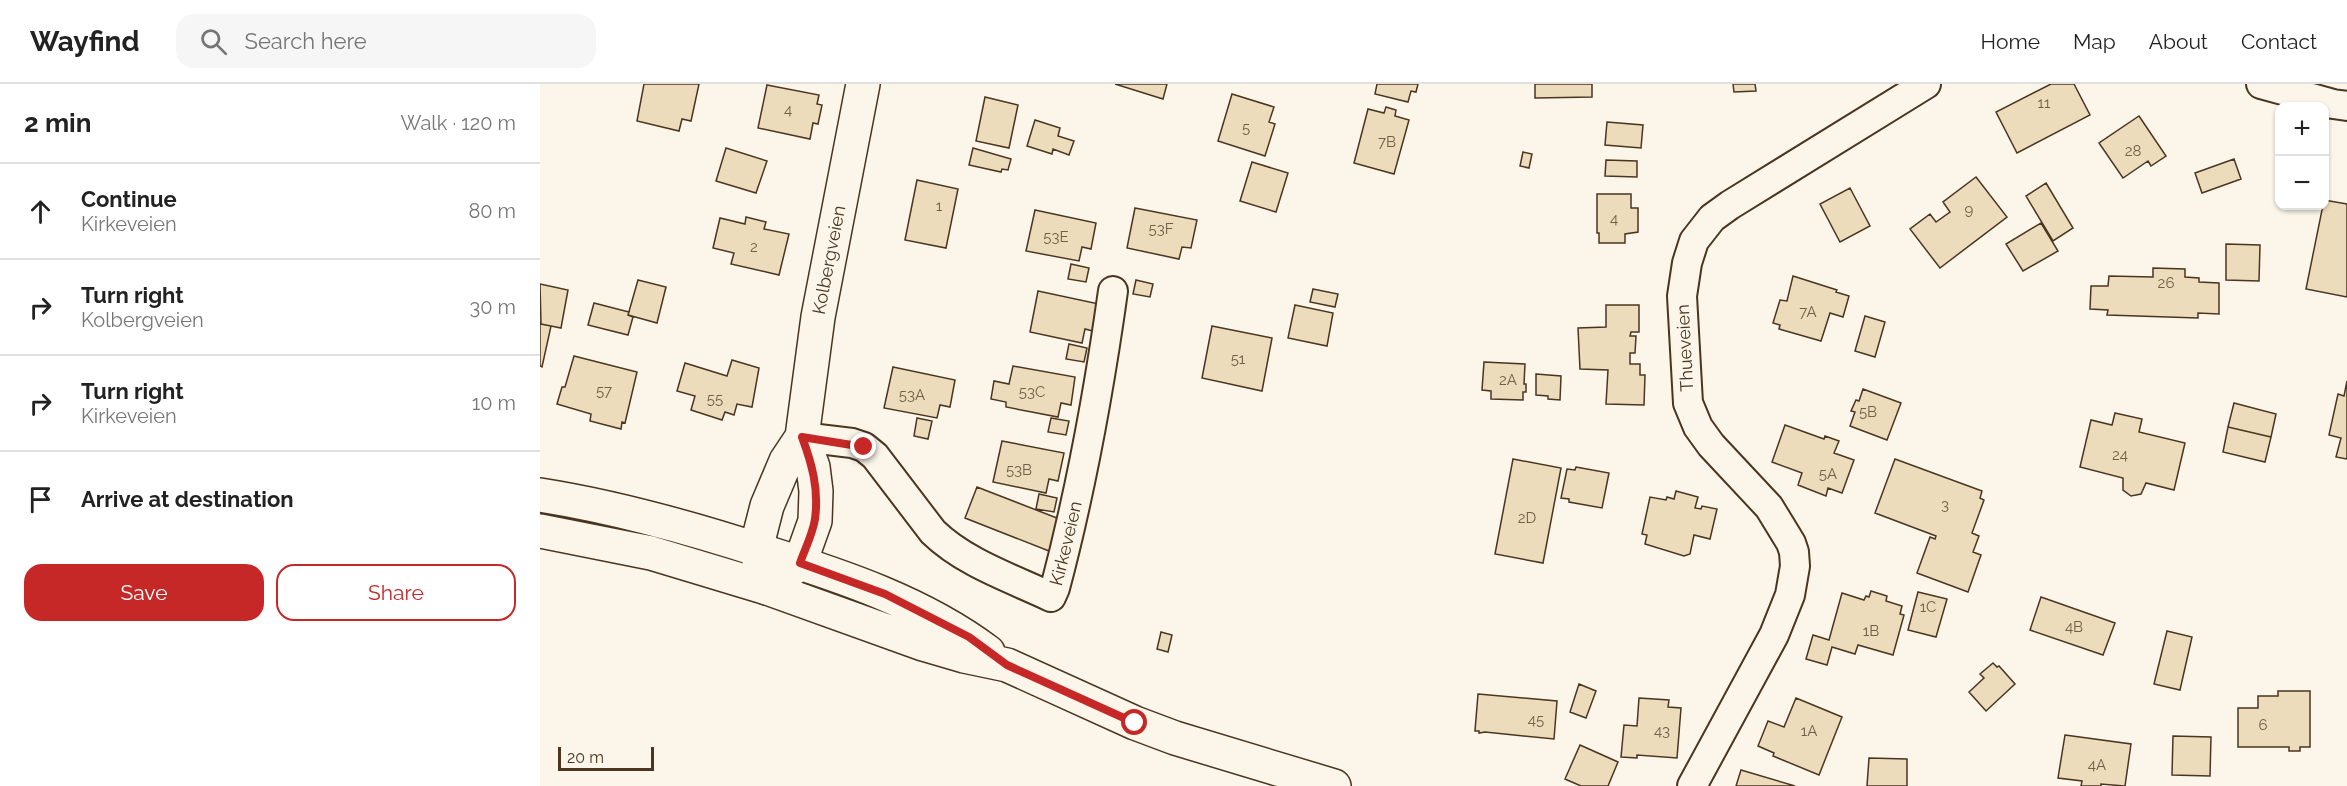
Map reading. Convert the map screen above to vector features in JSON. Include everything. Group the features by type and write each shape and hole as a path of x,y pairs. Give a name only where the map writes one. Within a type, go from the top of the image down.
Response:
{"main road":[{"name":"Kolbergveien","path":"756,549 771,497 786,461 802,437 818,317 863,84"},
{"name":"Kolbergveien","path":"800,563 815,521 816,491 813,467 802,437"},
{"path":"540,495 676,524 800,563 885,594 969,637 1007,665 1135,723 1175,738 1334,786"},
{"path":"540,531 651,553 767,588 923,644 1007,665"},
{"path":"756,549 767,588"},
{"path":"767,588 800,563"}],"street":[{"name":"Thueveien","path":"1692,786 1774,635 1790,595 1795,566 1791,543 1769,507 1711,445 1698,428 1688,402 1682,296 1687,263 1695,241 1712,218 1926,84"},
{"path":"2261,84 2347,106"},
{"name":"Kirkeveien","path":"802,437 864,447 874,456 943,543 959,554 1051,597 1073,523 1103,360 1113,291"}],"building":[{"path":"644,84 699,84 691,121 682,119 679,131 637,121"},
{"path":"1115,84 1167,84 1163,99"},
{"path":"1377,84 1418,84 1416,92 1411,91 1408,102 1375,94"},
{"path":"1535,84 1592,84 1592,97 1535,98"},
{"path":"1733,84 1755,84 1756,91 1734,92"},
{"path":"2051,84 2074,84 2090,115 2017,153 1996,112"},
{"path":"767,85 819,95 817,104 822,105 818,124 813,123 810,139 758,128"},
{"path":"1232,94 1274,107 1269,122 1275,124 1265,156 1218,141"},
{"path":"985,97 1018,105 1009,148 976,141"},
{"path":"1386,107 1396,110 1395,116 1409,120 1394,174 1354,163 1368,109 1384,113"},
{"path":"2139,116 2166,156 2151,166 2148,161 2123,178 2099,143"},
{"path":"1035,120 1060,128 1058,136 1074,141 1069,155 1053,149 1052,154 1027,146"},
{"path":"1607,122 1643,125 1641,148 1605,145"},
{"path":"726,148 767,161 756,193 716,181"},
{"path":"973,148 1011,159 1008,170 1002,169 1001,172 969,165"},
{"path":"1523,152 1532,154 1529,168 1520,166"},
{"path":"2234,159 2241,179 2202,193 2195,173"},
{"path":"1606,160 1637,161 1637,177 1605,176"},
{"path":"1252,162 1288,173 1276,212 1240,201"},
{"path":"1976,177 2007,217 1940,268 1910,229 1930,214 1936,222 1950,212 1943,202"},
{"path":"917,180 958,189 946,248 905,240"},
{"path":"2046,183 2073,228 2053,241 2026,196"},
{"path":"1850,188 1870,226 1840,242 1820,204"},
{"path":"1597,194 1631,194 1631,208 1638,208 1638,232 1625,234 1625,243 1599,243"},
{"path":"2329,201 2347,204 2347,297 2306,289 2322,210 2329,210"},
{"path":"1135,208 1197,220 1191,248 1182,247 1179,259 1127,248"},
{"path":"1035,210 1096,223 1091,249 1082,247 1079,261 1026,251"},
{"path":"746,217 766,222 764,229 789,234 779,275 731,264 734,253 713,248 720,218 745,224"},
{"path":"2041,223 2058,251 2023,271 2006,244"},
{"path":"2226,244 2260,245 2259,281 2226,280"},
{"path":"1071,264 1089,268 1086,282 1068,279"},
{"path":"2153,268 2185,269 2185,277 2199,278 2199,282 2219,283 2219,314 2198,313 2198,318 2107,315 2108,310 2090,309 2091,286 2108,286 2109,276 2153,277"},
{"path":"1793,276 1849,296 1843,317 1830,313 1821,341 1779,329 1780,325 1773,323 1780,300 1787,301"},
{"path":"638,280 666,287 657,323 628,315"},
{"path":"1136,280 1153,284 1150,297 1133,294"},
{"path":"540,284 568,290 561,328 541,324"},
{"path":"1313,289 1338,294 1335,307 1310,302"},
{"path":"1038,291 1099,304 1093,331 1085,329 1082,343 1030,332"},
{"path":"594,303 629,312 628,315 633,317 628,335 588,325"},
{"path":"1295,305 1333,313 1327,346 1288,338"},
{"path":"1606,305 1639,305 1639,332 1631,332 1630,336 1636,336 1635,353 1630,353 1630,364 1640,364 1640,375 1645,375 1644,405 1606,404 1608,370 1580,369 1578,328 1606,327"},
{"path":"1865,316 1885,322 1875,357 1855,351"},
{"path":"540,321 541,324 551,326 542,367 540,366"},
{"path":"1212,326 1272,338 1262,391 1202,378"},
{"path":"1069,344 1087,348 1084,362 1066,359"},
{"path":"574,356 637,372 625,423 622,422 621,429 590,421 591,414 557,404 562,387 565,387"},
{"path":"732,360 759,368 752,407 737,404 734,415 725,412 722,420 691,410 695,396 677,391 685,363 727,376"},
{"path":"1484,362 1525,364 1526,392 1523,392 1523,400 1491,399 1491,391 1482,390"},
{"path":"1013,366 1075,377 1071,405 1061,403 1058,417 1006,407 1006,402 991,399 994,381 1009,384"},
{"path":"893,367 955,380 950,407 940,405 937,418 884,408"},
{"path":"1536,374 1561,376 1560,400 1536,395"},
{"path":"2347,381 2347,459 2336,457 2341,438 2329,435 2338,394 2344,396"},
{"path":"1863,389 1901,403 1887,440 1850,426 1855,412 1851,411 1856,400 1859,401"},
{"path":"2234,403 2276,414 2271,437 2228,427"},
{"path":"2115,413 2142,419 2139,432 2185,443 2174,490 2146,483 2141,494 2131,496 2123,490 2123,478 2080,467 2091,420 2112,425"},
{"path":"917,418 932,421 928,439 914,436"},
{"path":"1051,418 1069,421 1066,435 1048,432"},
{"path":"1785,425 1824,439 1825,436 1839,441 1834,453 1854,460 1842,493 1828,488 1826,496 1798,485 1802,473 1772,462"},
{"path":"2228,427 2271,437 2265,462 2223,452"},
{"path":"1002,441 1064,453 1058,481 1049,479 1046,493 993,482"},
{"path":"1513,459 1561,468 1543,563 1495,554"},
{"path":"1895,459 1982,491 1980,498 1984,500 1972,533 1979,536 1973,552 1981,555 1968,592 1917,573 1930,537 1935,539 1936,536 1875,513"},
{"path":"1576,467 1609,473 1602,508 1569,502 1569,499 1561,498 1567,469 1575,470"},
{"path":"977,487 1062,520 1049,551 965,518"},
{"path":"1676,491 1698,497 1695,508 1701,509 1702,506 1717,509 1710,539 1694,535 1690,554 1684,556 1645,544 1647,535 1642,534 1650,497 1674,499"},
{"path":"1039,494 1057,498 1054,512 1036,509"},
{"path":"1871,591 1887,596 1886,601 1902,606 1900,614 1904,615 1893,655 1858,645 1855,654 1832,647 1827,665 1806,659 1813,635 1829,640 1842,593 1864,600 1866,596 1869,597"},
{"path":"1918,592 1947,599 1936,637 1908,630"},
{"path":"2041,597 2115,623 2103,655 2030,630"},
{"path":"2167,631 2192,637 2180,690 2154,684"},
{"path":"1161,632 1172,635 1168,652 1157,649"},
{"path":"1993,663 1999,666 2015,684 1986,711 1969,692 1984,678 1980,674"},
{"path":"1579,684 1596,691 1586,718 1570,712"},
{"path":"2278,691 2310,691 2310,747 2300,747 2300,751 2289,751 2289,747 2238,747 2238,708 2258,708 2258,696 2278,696"},
{"path":"1478,694 1557,701 1554,739 1475,731"},
{"path":"1639,698 1669,700 1668,707 1681,708 1677,758 1637,755 1637,758 1621,757 1624,725 1637,726"},
{"path":"1796,698 1842,717 1819,775 1773,756 1774,753 1758,746 1768,721 1784,727"},
{"path":"2065,735 2131,744 2125,786 2101,784 2101,786 2081,786 2082,781 2058,778"},
{"path":"2173,736 2211,737 2210,776 2172,775"},
{"path":"1580,745 1618,762 1608,786 1581,786 1565,779"},
{"path":"1869,758 1907,759 1907,786 1867,786"},
{"path":"1741,770 1795,786 1736,786"}],"route":[{"path":"864,447 852,443 802,437 813,467 816,491 815,521 800,563 885,594 969,637 1007,665 1135,723"}]}
